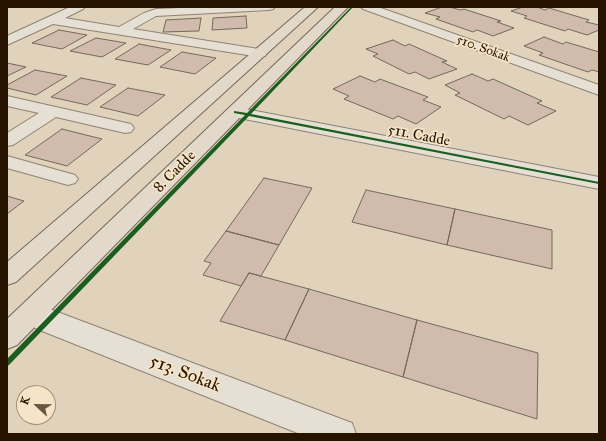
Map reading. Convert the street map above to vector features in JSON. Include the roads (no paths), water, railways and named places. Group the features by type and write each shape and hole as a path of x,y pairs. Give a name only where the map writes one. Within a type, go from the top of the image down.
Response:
{"main road":[{"name":"8. Cadde","path":"8,274 312,7"},
{"name":"8. Cadde","path":"7,337 342,7"}],"street":[{"path":"7,41 79,7"},
{"path":"120,31 148,15 156,13 270,7"},
{"name":"510. Sokak","path":"367,7 599,90"},
{"path":"53,20 260,53"},
{"path":"7,101 125,128"},
{"path":"7,141 53,112"},
{"name":"511. Cadde","path":"235,112 599,183"},
{"path":"7,162 68,179"},
{"name":"513. Sokak","path":"31,313 55,324 340,434"}]}
